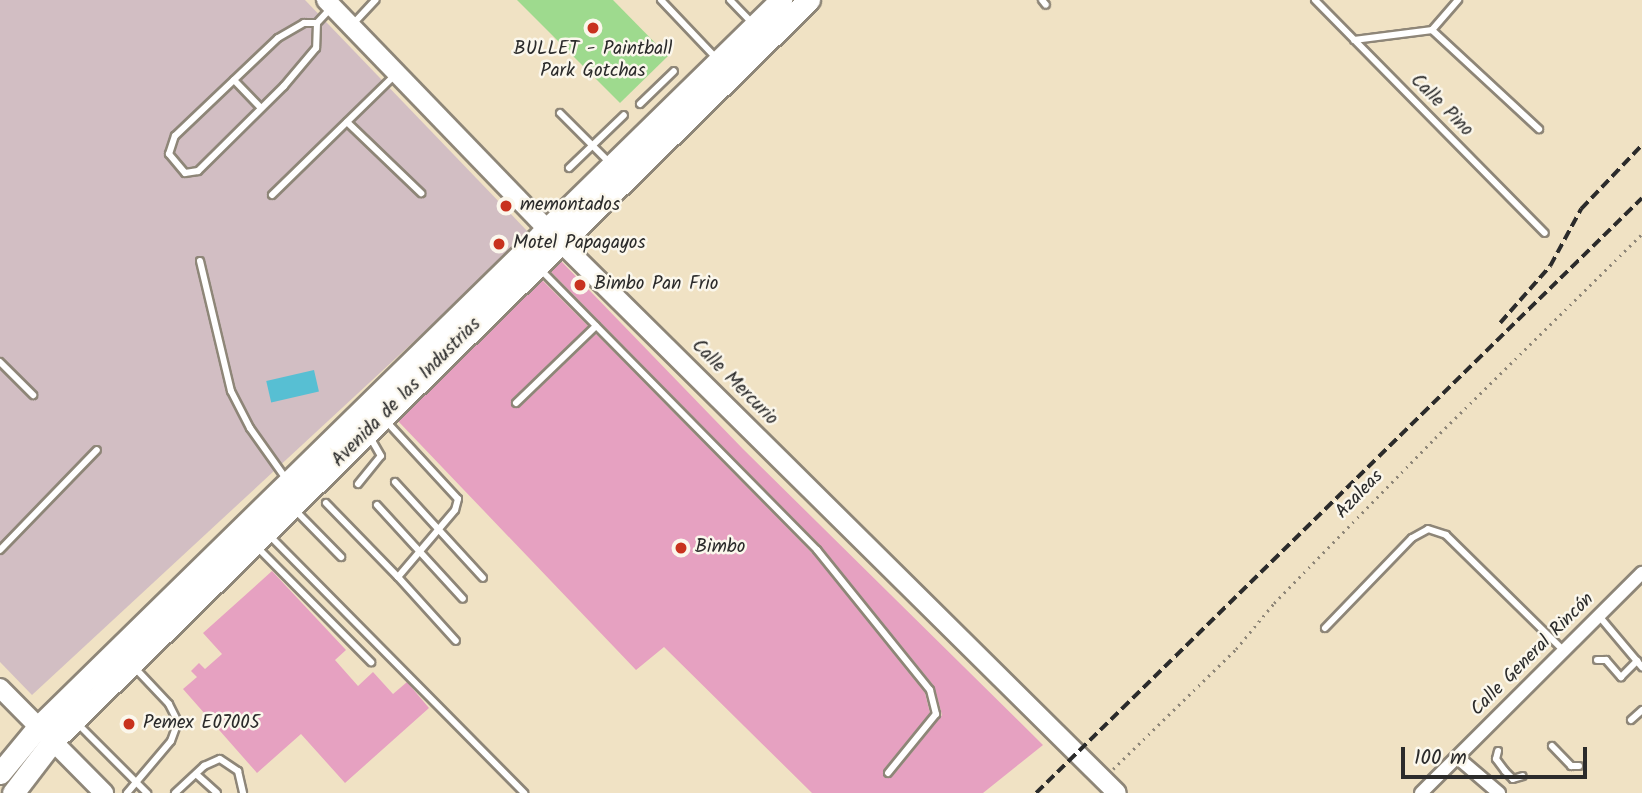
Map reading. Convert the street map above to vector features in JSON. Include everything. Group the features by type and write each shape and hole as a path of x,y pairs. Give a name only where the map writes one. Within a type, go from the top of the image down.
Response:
{"main road":[{"name":"Avenida de las Industrias","path":"762,33 781,0"},
{"name":"Avenida de las Industrias","path":"555,236 762,33 809,0"},
{"name":"Calle Mercurio","path":"329,2 555,236 1117,793"},
{"name":"Avenida de las Industrias","path":"0,773 45,734 280,508 382,417 555,236 667,95 726,68"},
{"name":"Avenida de las Industrias","path":"13,793 45,734 74,720 260,538 280,508 289,482 522,272"},
{"path":"0,688 104,793"}],"street":[{"name":"Calle General Rincón","path":"1421,793 1642,573"},
{"path":"1458,758 1499,793"}],"lane":[{"path":"351,26 375,0"},
{"path":"662,0 726,68"},
{"path":"730,0 762,33"},
{"name":"Calle Pino","path":"1315,0 1545,233"},
{"path":"1354,40 1433,30 1458,0"},
{"path":"317,23 293,28 175,136 168,149 174,163 185,173 198,171 261,108 316,48 317,23 329,2"},
{"path":"1433,30 1539,128"},
{"path":"640,104 667,95 674,71"},
{"path":"272,195 397,73"},
{"path":"234,80 261,108"},
{"path":"560,113 613,166"},
{"path":"569,168 624,115"},
{"path":"347,122 421,192"},
{"path":"200,261 231,391 250,428 289,482"},
{"path":"522,272 596,326 817,550 930,690 936,714 888,773"},
{"path":"516,403 596,326"},
{"path":"0,362 33,396"},
{"path":"382,417 456,494 457,508 398,578"},
{"path":"358,484 381,456 366,433"},
{"path":"0,550 97,450"},
{"path":"395,482 482,578"},
{"path":"326,503 456,640"},
{"path":"377,505 463,599"},
{"path":"280,508 341,557"},
{"path":"1325,628 1412,538 1428,529 1446,535 1564,651"},
{"path":"260,538 371,662"},
{"path":"260,538 524,793"},
{"path":"1597,660 1606,660 1621,677 1639,664 1599,616"},
{"path":"128,793 170,741 178,722 169,704 131,664"},
{"path":"1631,720 1642,710"},
{"path":"74,720 147,793"},
{"path":"1552,746 1571,766 1579,766"},
{"path":"1498,751 1496,759 1505,771 1513,779 1523,776"},
{"path":"175,793 213,761 228,761 238,771 243,793"},
{"path":"196,774 217,793"}],"path":[{"name":"Azaleas","path":"1104,779 1236,649 1274,603 1435,438 1642,234"}],"shaded area":[{"path":"0,0 305,0 530,234 32,695 0,662"}],"green space":[{"name":"BULLET - Paintball Park Gotchas","path":"517,0 613,0 668,56 620,103"}],"water":[{"path":"314,370 319,391 271,402 266,381"}],"building":[{"name":"Bimbo","path":"561,261 743,449 1043,745 983,793 812,793 664,647 636,670 398,421 542,280 588,326 512,399 511,406 520,407 596,334 813,554 925,693 930,713 884,769 884,777 892,777 942,715 934,686 821,546 551,272"},
{"path":"272,571 346,650 335,660 358,686 373,672 393,694 407,682 429,708 345,783 301,734 257,773 183,689 197,677 191,671 199,663 205,669 222,654 203,633"}],"railway":[{"path":"1500,323 1550,266 1581,209 1642,145"},
{"path":"1036,793 1642,198"}],"place":[{"name":"BULLET - Paintball Park Gotchas","path":"593,28"},
{"name":"memontados","path":"506,206"},
{"name":"Motel Papagayos","path":"499,244"},
{"name":"Bimbo Pan Frio","path":"580,285"},
{"name":"Bimbo","path":"681,548"},
{"name":"Pemex E07005","path":"129,724"}]}
